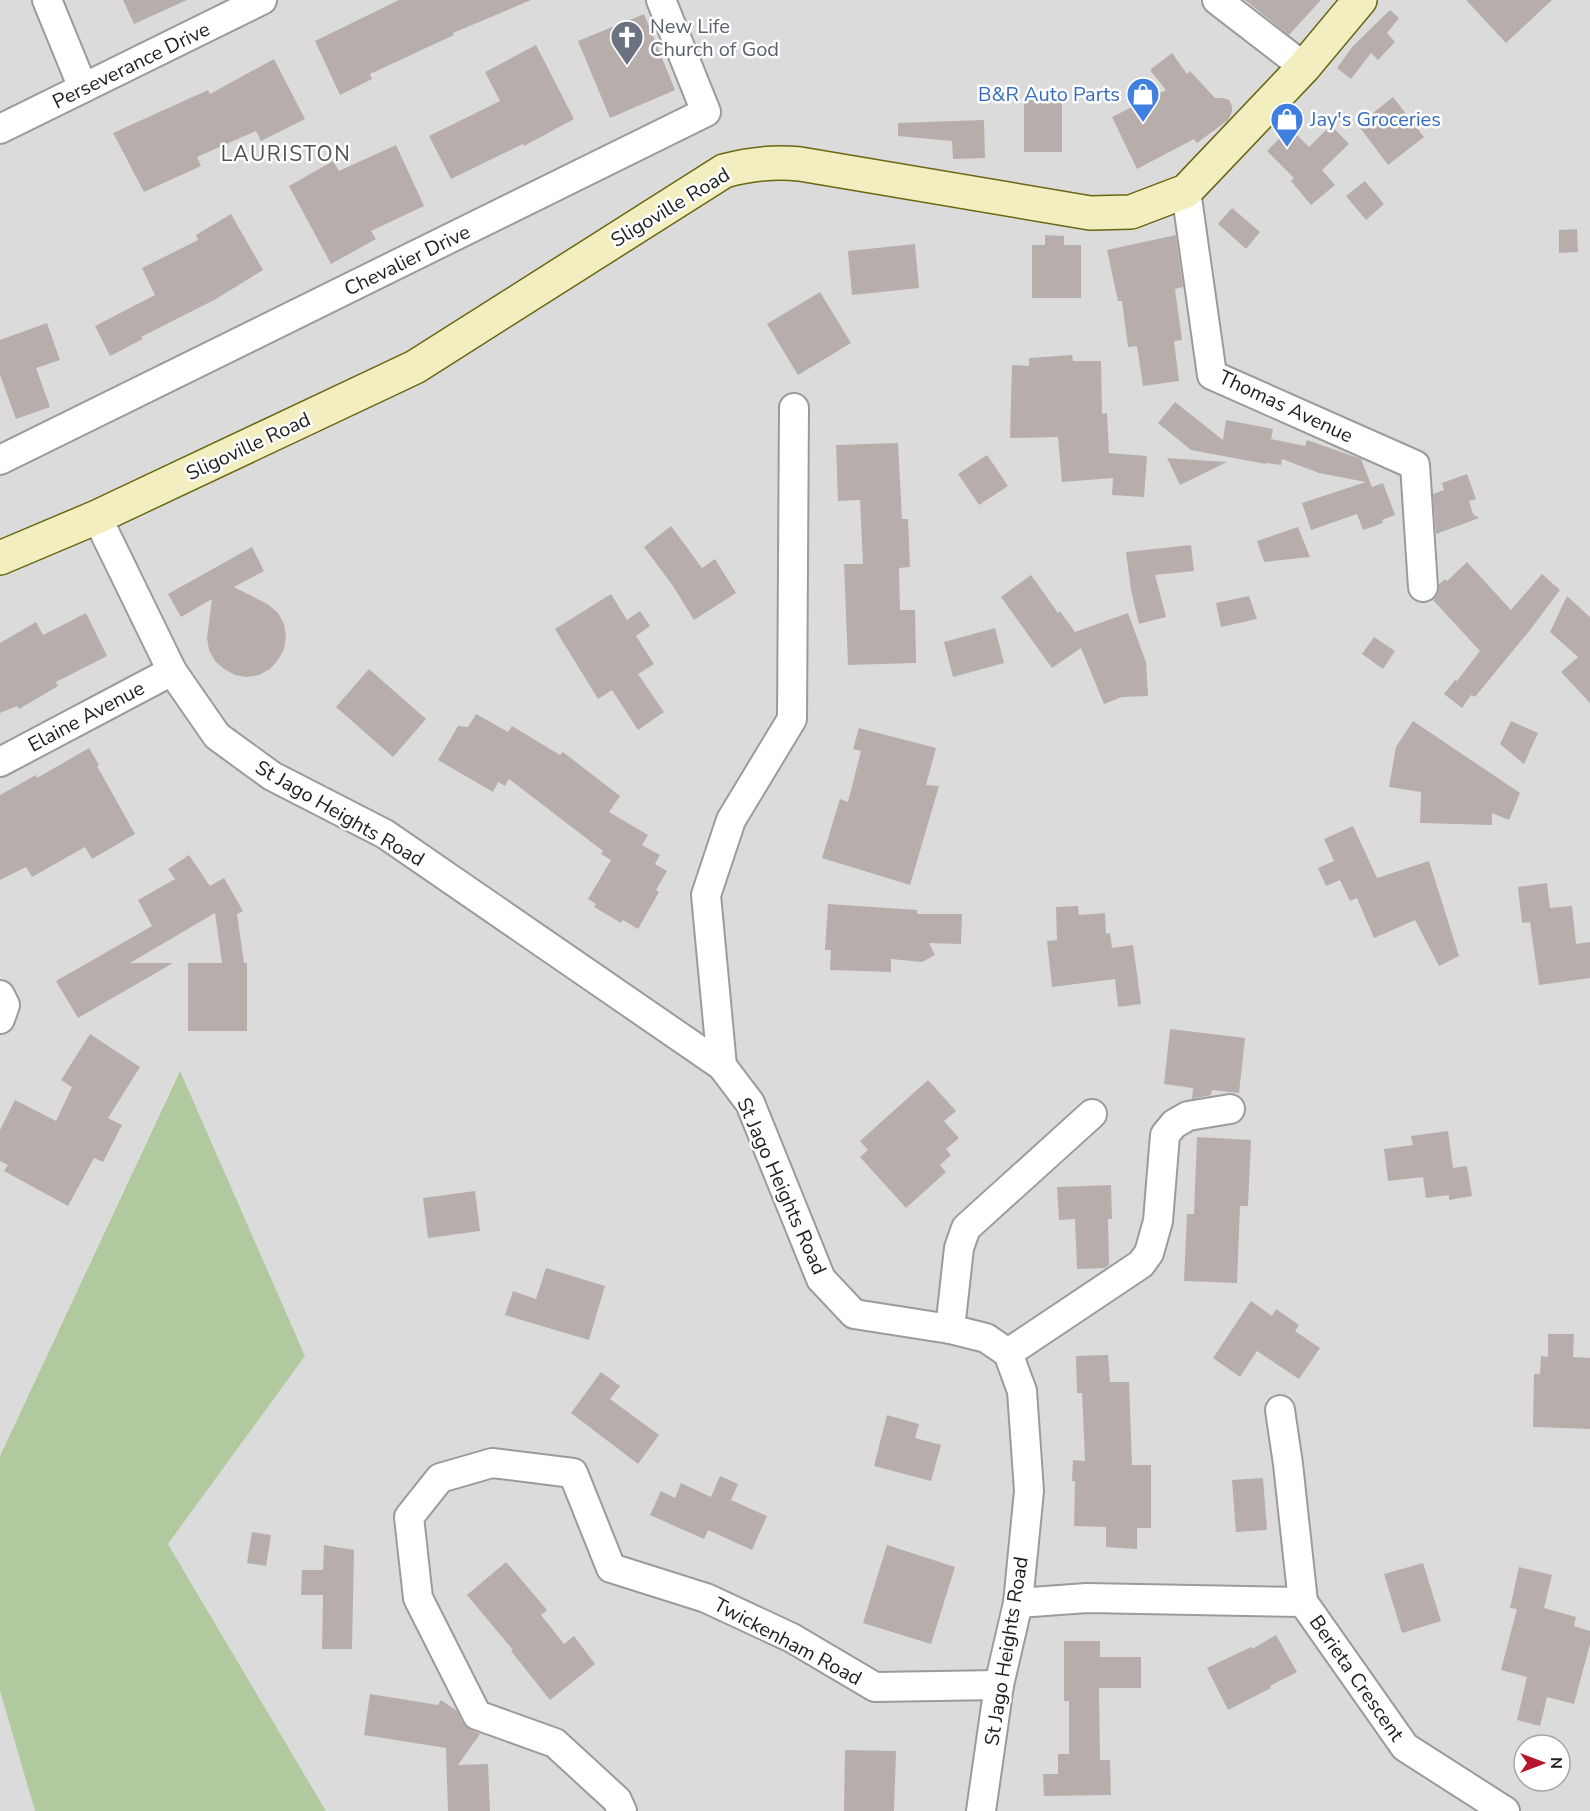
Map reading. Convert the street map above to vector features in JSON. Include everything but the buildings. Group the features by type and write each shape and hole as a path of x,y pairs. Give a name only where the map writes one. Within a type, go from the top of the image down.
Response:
{"street":[{"path":"47,0 83,88"},
{"name":"Perseverance Drive","path":"0,129 262,0"},
{"name":"Chevalier Drive","path":"0,460 706,112 661,0"},
{"path":"1216,0 1304,66"},
{"name":"Sligoville Road","path":"0,558 97,517 415,367 724,171 753,163 800,164 1090,213 1131,212 1186,191 1304,66 1360,0"},
{"name":"Thomas Avenue","path":"1186,191 1212,375 1415,465 1423,587"},
{"path":"722,1066 706,895 731,820 792,719 794,408"},
{"name":"St Jago Heights Road","path":"97,517 172,671 217,736 272,776 385,834 722,1066 750,1103 821,1279 854,1314 950,1329 986,1338 1008,1353 1022,1391 1029,1491 1018,1603 999,1685 981,1811"},
{"name":"Elaine Avenue","path":"0,762 172,671"},
{"path":"0,995 5,1005 0,1019"},
{"path":"1008,1353 1141,1264 1149,1253 1158,1221 1165,1135 1174,1124 1188,1116 1230,1109"},
{"path":"950,1329 959,1248 966,1228 1092,1114"},
{"path":"1280,1410 1303,1602"},
{"name":"Twickenham Road","path":"622,1811 617,1800 555,1743 477,1715 418,1598 409,1517 440,1478 492,1463 573,1473 611,1568 706,1598 792,1638 875,1687 999,1685"},
{"name":"Berieta Crescent","path":"1018,1603 1087,1598 1303,1602 1405,1746 1505,1811"}],"shaded area":[{"path":"0,0 1590,0 1590,1811 326,1811 168,1544 305,1356 179,1072 0,1456"},
{"path":"0,1691 35,1811 0,1811"}],"green space":[{"path":"180,1071 305,1356 168,1544 326,1811 35,1811 0,1691 0,1456"}],"place":[{"name":"New Life Church of God","path":"627,66"},
{"name":"B&R Auto Parts","path":"1143,123"},
{"name":"Jay's Groceries","path":"1287,148"}],"district":[{"name":"LAURISTON","path":"286,154"}]}
